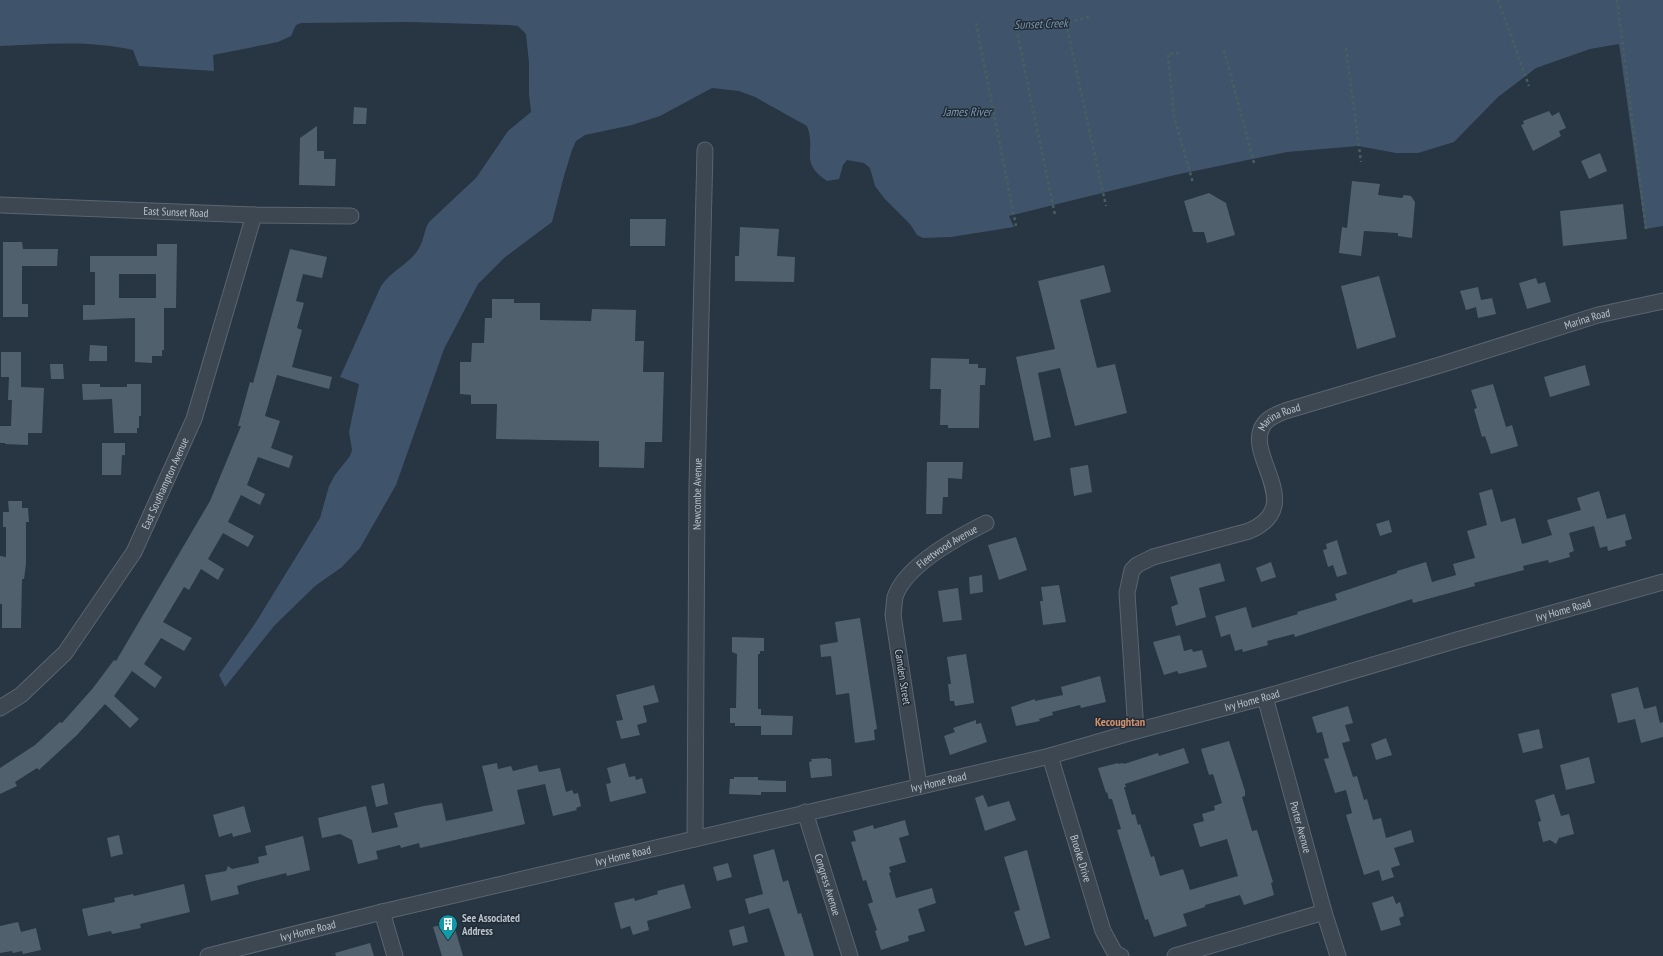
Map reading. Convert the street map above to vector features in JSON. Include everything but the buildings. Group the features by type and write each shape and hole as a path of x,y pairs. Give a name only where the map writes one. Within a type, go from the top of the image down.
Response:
{"street":[{"name":"Newcombe Avenue","path":"695,839 697,486 704,150"},
{"name":"East Sunset Road","path":"0,205 254,215 351,216"},
{"name":"East Southampton Avenue","path":"0,708 20,695 65,653 134,552 194,419 254,215"},
{"name":"Marina Road","path":"1136,731 1127,593 1132,570 1137,565 1152,557 1249,531 1263,523 1272,510 1274,503 1272,482 1260,440 1262,428 1270,418 1285,410 1440,365 1598,315 1663,301"},
{"name":"Fleetwood Avenue","path":"910,573 946,545 986,523"},
{"name":"Camden Street","path":"910,573 895,597 894,615 919,785"},
{"name":"Ivy Home Road","path":"208,956 382,912 919,785 1050,756 1136,731 1265,697 1457,640 1663,582"},
{"name":"Porter Avenue","path":"1265,697 1324,912 1338,956"},
{"name":"Brooke Drive","path":"1050,756 1104,931 1115,953 1121,956"},
{"name":"Congress Avenue","path":"805,812 850,956"},
{"path":"382,912 395,956"},
{"path":"1175,956 1324,912"}],"path":[{"path":"1498,0 1529,86"},
{"path":"1616,0 1646,229"},
{"path":"1089,17 1066,23 1106,206"},
{"path":"1015,23 1055,215"},
{"path":"976,24 1016,226"},
{"path":"1346,48 1361,162"},
{"path":"1224,50 1254,163"},
{"path":"1179,53 1168,54 1174,116 1193,183"}],"water":[{"name":"James River","path":"0,0 1663,0 1663,226 1645,229 1619,44 1590,49 1536,68 1498,97 1454,142 1418,153 1396,153 1358,146 1287,152 1175,175 1009,216 1014,227 951,237 923,238 917,235 910,224 884,198 875,186 870,168 864,163 847,160 843,165 839,179 827,181 813,168 810,156 810,135 807,126 755,97 739,91 712,88 660,116 632,125 585,135 576,141 564,176 552,222 504,258 478,284 444,349 396,485 360,548 342,567 315,586 274,626 225,687 219,675 256,622 320,518 329,486 335,475 350,456 352,450 349,432 359,384 340,377 381,286 390,275 416,253 421,245 429,222 476,178 508,131 531,112 526,34 518,26 509,25 409,22 301,23 296,25 291,36 278,42 213,55 214,71 139,66 133,50 100,45 33,44 0,46"}],"place":[{"name":"See Associated Address","path":"448,941"}],"district":[{"name":"Kecoughtan","path":"1120,722"}],"water label":[{"name":"Sunset Creek","path":"1041,24"}]}
